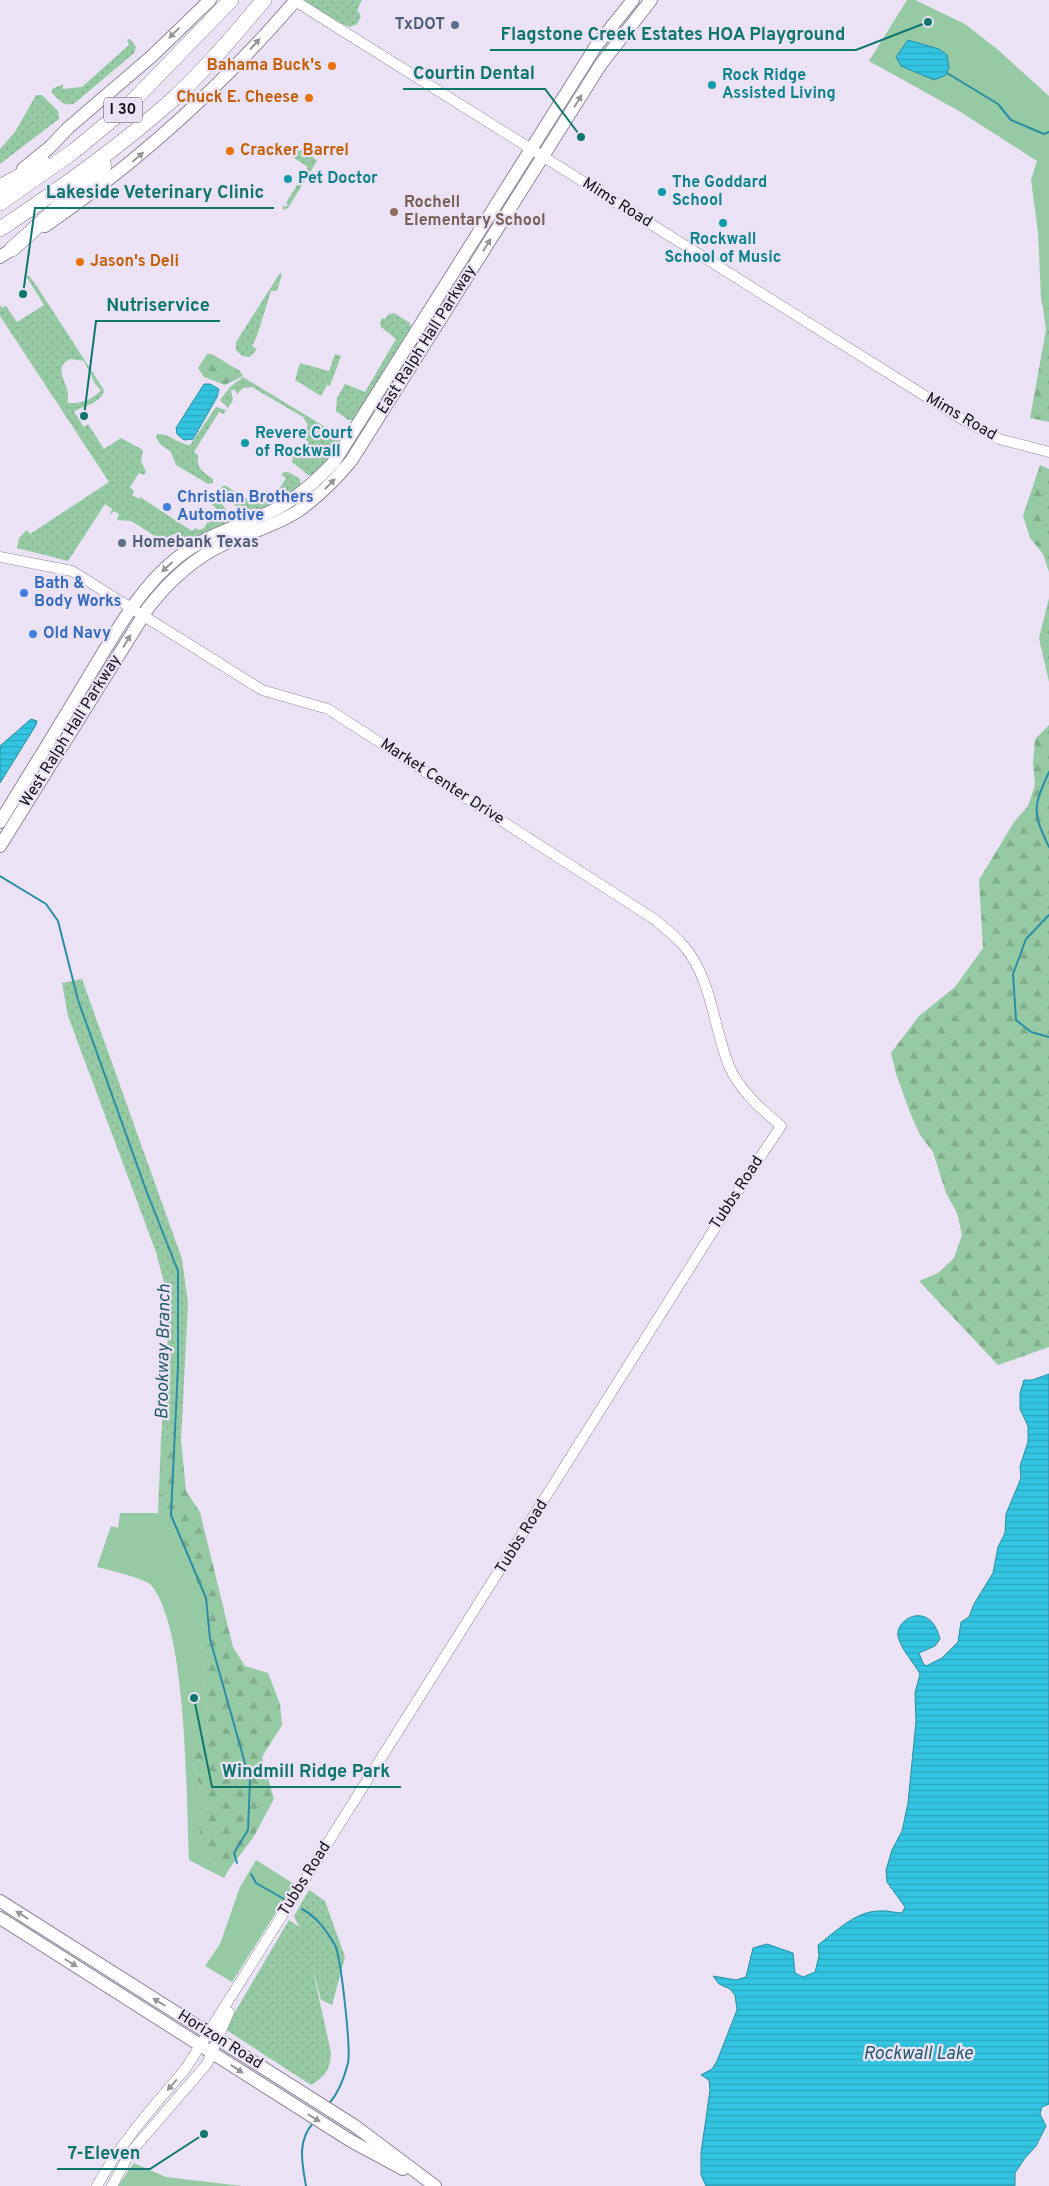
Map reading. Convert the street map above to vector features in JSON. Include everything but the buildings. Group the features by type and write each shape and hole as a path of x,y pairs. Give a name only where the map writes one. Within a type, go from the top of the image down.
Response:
{"highway":[{"path":"0,186 52,157 85,134 192,35 224,0"},
{"name":"I 30","path":"0,203 74,151 126,108 231,0"},
{"name":"I 30","path":"0,229 132,134 172,100 215,56 264,0"},
{"path":"6,253 169,108 215,56"}],"main road":[{"path":"0,186 50,147 68,128 152,56 210,0"},
{"name":"East Ralph Hall Parkway","path":"143,616 165,587 194,561 224,544 281,521 310,502 332,483 351,461 537,153 596,46 633,0"},
{"name":"East Ralph Hall Parkway","path":"131,609 157,576 181,554 204,538 273,510 296,497 319,478 334,462 537,153 601,64 651,0"},
{"path":"6,253 86,198 169,131 218,83 295,1"},
{"name":"West Ralph Hall Parkway","path":"0,822 131,609"},
{"name":"West Ralph Hall Parkway","path":"0,846 143,616"},
{"name":"Horizon Road","path":"0,1901 355,2126 435,2186"},
{"name":"Horizon Road","path":"0,1918 345,2138 435,2186"}],"street":[{"name":"Mims Road","path":"295,1 964,421 999,439 1049,452"},
{"name":"Market Center Drive","path":"0,557 72,571 262,690 314,704 348,720 654,919 683,945 699,971 730,1067 739,1083 755,1104 781,1126"},
{"name":"Tubbs Road","path":"97,2186 121,2146 148,2111 186,2068 200,2046 213,2036 224,2020 258,1962 263,1947 747,1177 781,1126"},
{"name":"Tubbs Road","path":"112,2186 130,2153 197,2077 212,2053 213,2036"},
{"path":"121,2146 130,2153"}],"green space":[{"path":"304,0 362,0 357,10 361,16 357,24 350,27 314,13"},
{"path":"907,0 915,0 965,24 997,49 1049,96 1049,308 1043,308 1041,298 1038,232 1031,180 1037,161 959,111 869,61"},
{"path":"127,39 130,39 136,47 134,53 75,103 65,104 59,101 52,93 52,89 63,84 63,89 82,87 129,45"},
{"path":"36,95 42,95 58,111 59,119 0,164 0,149 15,132"},
{"path":"291,145 312,156 317,161 288,208 283,210 283,205 286,207 288,205 286,203 308,167 291,156 293,152 287,147"},
{"path":"280,273 282,274 277,291 271,291 252,346 257,349 250,357 242,356 236,350 236,342"},
{"path":"26,276 29,276 36,285 104,390 96,401 74,412 84,427 88,424 104,449 121,438 143,450 141,461 146,472 144,475 139,473 130,487 134,491 132,495 139,499 140,497 192,531 195,528 199,530 204,528 216,508 209,502 215,500 222,504 230,515 228,524 183,546 178,544 179,540 174,534 163,541 131,521 117,520 119,514 114,511 110,515 112,509 105,504 68,561 17,548 19,538 27,530 30,534 109,482 0,316 0,305 2,308 6,306 17,322 44,305","holes":["70,359 84,361 95,384 101,390 86,401 68,403 67,390 61,371 62,367"]},
{"path":"1043,308 1049,308 1049,422 1030,418 1046,330"},
{"path":"394,313 410,323 411,327 353,420 348,420 336,411 337,398 345,384 365,392 396,339 381,327 380,323 382,318 385,319 389,314"},
{"path":"207,354 212,354 240,371 243,376 225,385 204,377 198,368"},
{"path":"335,354 341,356 330,386 327,385 321,396 295,380 300,363 329,371"},
{"path":"243,377 345,439 315,475 308,475 292,462 293,456 298,459 309,442 304,439 308,425 303,417 252,387 243,388 237,394 235,390 231,390 233,400 228,408 220,400 230,387"},
{"path":"216,407 226,410 224,414 219,412 194,452 198,455 198,464 201,470 213,479 213,483 208,484 176,465 171,452 160,444 156,437 157,434 162,434 190,445"},
{"path":"1040,465 1049,469 1049,572 1043,554 1030,538 1023,516"},
{"path":"284,472 288,472 300,479 301,486 288,497 247,517 240,515 236,506 220,489 224,485 250,501 258,502 270,493 275,496 286,478 281,475"},
{"path":"1049,598 1049,682 1039,638"},
{"path":"1049,725 1049,1347 998,1365 919,1281 938,1273 954,1258 962,1235 957,1213 946,1193 933,1152 920,1135 911,1115 896,1074 891,1053 919,1016 955,987 983,948 979,880 1014,822 1028,806 1035,785 1033,764 1035,739"},
{"path":"82,979 182,1259 188,1303 181,1440 161,1440 168,1334 165,1286 156,1252 68,1016 62,983"},
{"path":"161,1440 181,1440 186,1491 200,1512 233,1647 245,1666 268,1673 280,1704 282,1725 262,1757 274,1799 253,1838 229,1869 215,1864 205,1852 200,1836 199,1821 203,1799 193,1758 195,1750 208,1727 201,1640 203,1621 191,1565 167,1517 158,1513"},
{"path":"120,1513 157,1513 167,1516 191,1565 202,1602 201,1640 208,1727 195,1750 193,1763 203,1799 199,1821 202,1844 205,1852 215,1864 229,1869 224,1878 189,1860 183,1716 172,1638 163,1607 151,1585 147,1582 97,1567 111,1526 118,1528"},
{"path":"256,1860 294,1884 232,1982 205,1966 220,1944 240,1887"},
{"path":"309,1890 325,1901 345,1957 332,2005 321,2000 312,1966 331,2053 330,2063 326,2072 311,2085 225,2029 289,1920 298,1926 302,1934 294,1916"},
{"path":"134,2163 166,2177 242,2186 118,2186"}],"water":[{"path":"908,40 939,49 947,55 949,67 946,75 934,80 901,66 896,57"},
{"path":"204,384 210,384 219,389 217,397 193,439 184,440 177,434 176,428"},
{"path":"31,719 37,721 36,725 0,783 0,746"},
{"name":"Rockwall Lake","path":"1049,1374 1049,2104 1042,2107 1040,2114 1046,2126 1036,2146 1015,2173 1015,2186 706,2186 701,2175 701,2153 710,2090 709,2080 701,2075 712,2069 717,2061 737,2010 735,1995 730,1989 719,1984 713,1976 736,1980 746,1977 753,1948 767,1944 793,1953 795,1973 803,1977 815,1972 819,1956 818,1945 846,1923 862,1914 870,1912 902,1913 905,1907 887,1882 886,1870 892,1850 902,1831 908,1803 916,1721 915,1693 920,1674 902,1646 898,1636 899,1630 907,1619 914,1616 922,1616 929,1619 935,1627 940,1639 935,1646 919,1653 926,1666 942,1658 958,1642 961,1622 969,1617 974,1604 993,1573 998,1547 1005,1533 1006,1514 1021,1478 1020,1466 1028,1442 1028,1426 1020,1409 1020,1393 1024,1380 1032,1380"}],"waterway":[{"path":"947,73 998,104 1011,120 1044,134 1049,132"},
{"path":"1049,772 1037,802 1037,817 1049,847"},
{"name":"Brookway Branch","path":"0,876 46,904 58,921 78,1000 146,1190 178,1271 178,1366 171,1515 206,1598 210,1639 250,1781 248,1830 234,1853 237,1863"},
{"path":"1049,915 1026,939 1013,974 1016,1020 1031,1032 1049,1037"},
{"name":"Brookway Branch","path":"251,1874 256,1883 284,1899"},
{"name":"Brookway Branch","path":"302,1909 321,1924 335,1945 343,1984 349,2054 348,2063 341,2085 329,2104"},
{"name":"Brookway Branch","path":"306,2186 302,2153 305,2137 313,2123"}],"place":[{"name":"Flagstone Creek Estates HOA Playground","path":"928,22"},
{"name":"TxDOT","path":"455,25"},
{"name":"Bahama Buck's","path":"332,66"},
{"name":"Rock Ridge Assisted Living","path":"712,85"},
{"name":"Chuck E. Cheese","path":"309,98"},
{"name":"Courtin Dental","path":"581,137"},
{"name":"Cracker Barrel","path":"230,151"},
{"name":"Pet Doctor","path":"288,179"},
{"name":"The Goddard School","path":"662,192"},
{"name":"Rochell Elementary School","path":"394,212"},
{"name":"Rockwall School of Music","path":"723,223"},
{"name":"Jason's Deli","path":"80,262"},
{"name":"Lakeside Veterinary Clinic","path":"23,294"},
{"name":"Nutriservice","path":"84,416"},
{"name":"Revere Court of Rockwall","path":"245,443"},
{"name":"Christian Brothers Automotive","path":"167,507"},
{"name":"Homebank Texas","path":"122,543"},
{"name":"Bath & Body Works","path":"24,593"},
{"name":"Old Navy","path":"33,634"},
{"name":"Windmill Ridge Park","path":"194,1698"},
{"name":"7-Eleven","path":"204,2134"}]}
